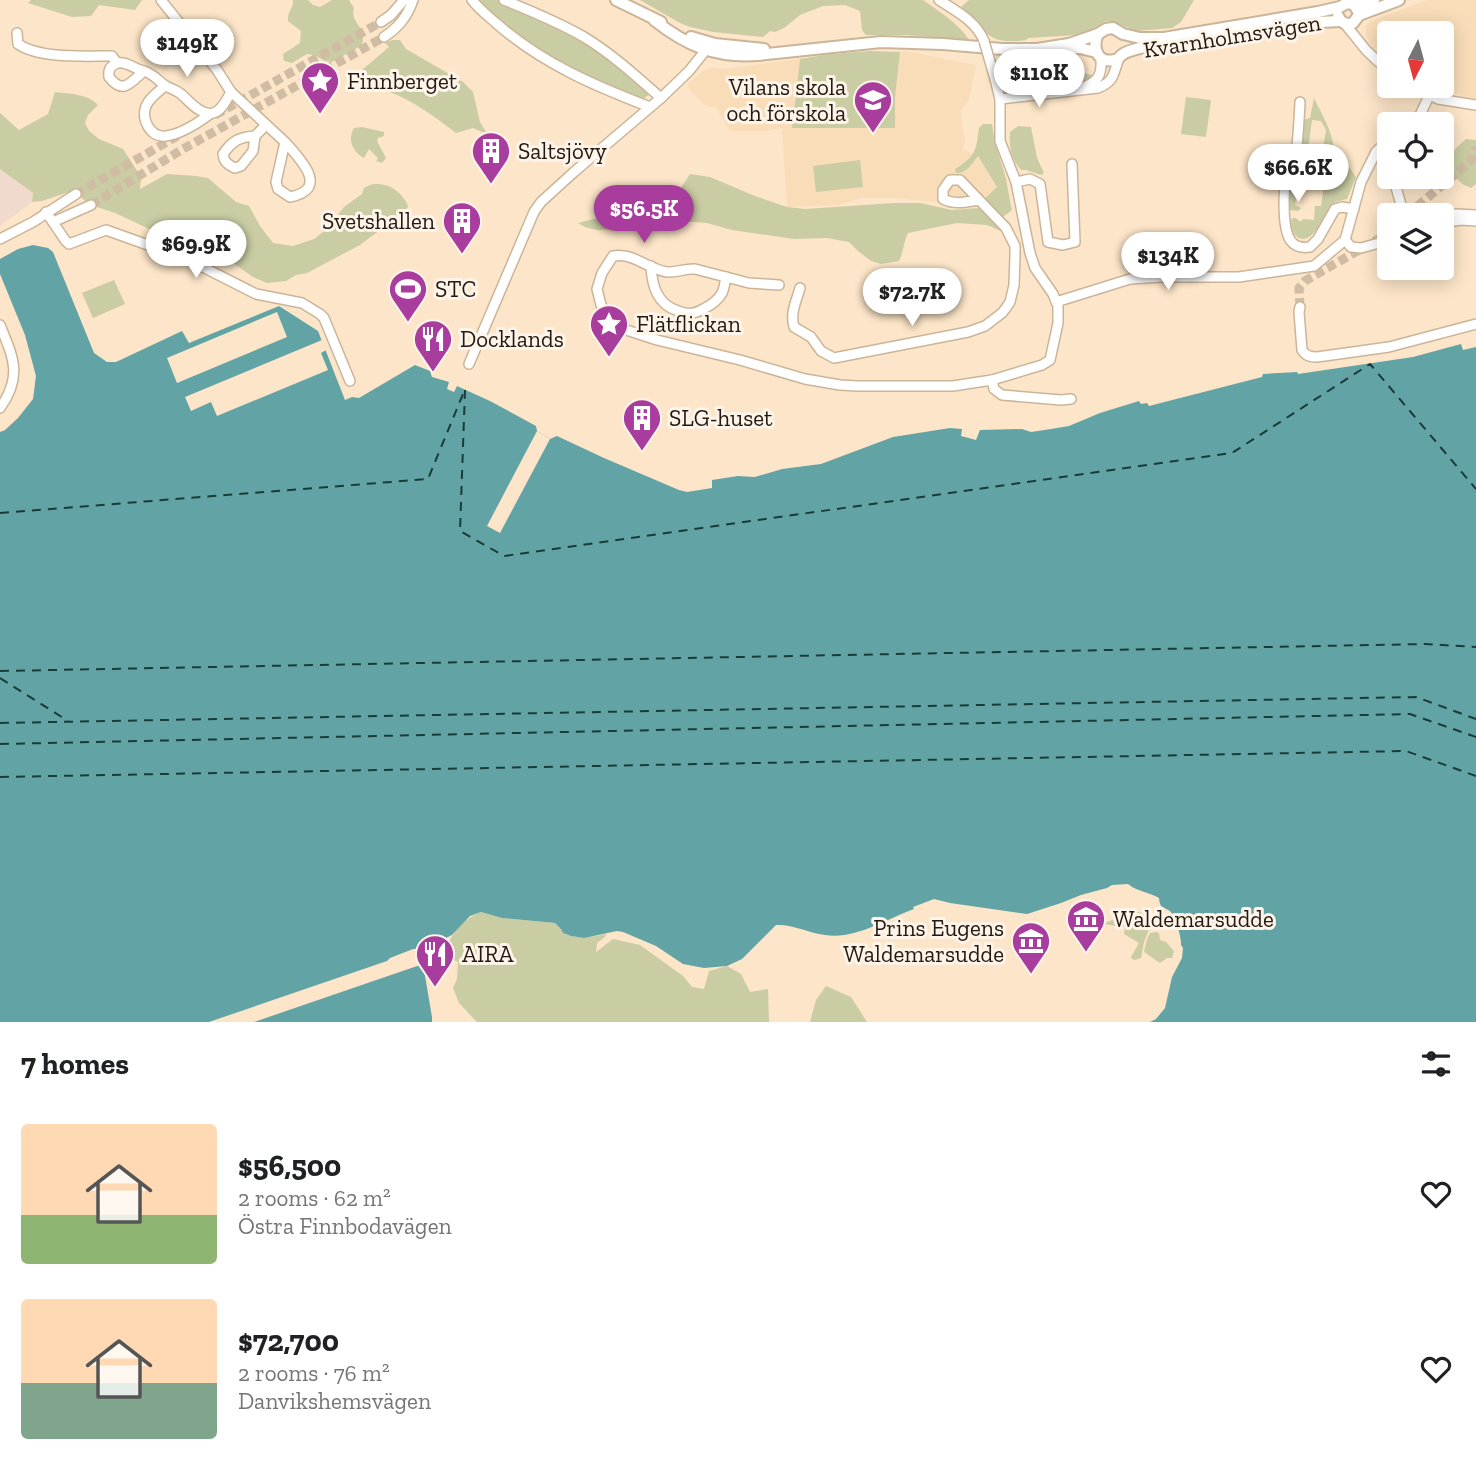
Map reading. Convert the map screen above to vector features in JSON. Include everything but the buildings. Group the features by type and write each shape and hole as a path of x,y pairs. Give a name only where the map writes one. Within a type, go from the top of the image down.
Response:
{"street":[{"path":"161,0 217,70 231,92 285,142 307,167 310,183 306,190 290,197 278,189 276,182 285,142"},
{"path":"381,22 404,0"},
{"path":"384,37 405,19 414,0"},
{"path":"472,0 503,30 562,69 593,85 650,107"},
{"path":"504,0 557,22 584,37 623,65 661,98"},
{"name":"Kvarnholmsvägen","path":"616,0 654,20 670,32 720,54 747,56 881,42 1002,49 1048,48 1069,44 1113,28 1123,34 1147,39 1173,37 1340,7 1338,15 1351,17"},
{"path":"779,285 749,283 695,269 662,271 639,259 621,255 613,256 597,285 598,296 614,326 657,340 819,382 857,386 953,386 992,380 1042,365 1049,360 1059,314 1056,302 1035,268 1016,182 1000,141 1000,99 984,41 970,21 939,0"},
{"name":"Kvarnholmsvägen","path":"1351,17 1364,4 1374,0"},
{"name":"Kvarnholmsvägen","path":"1048,48 1080,48 1112,61 1147,47 1292,28 1351,17 1399,0"},
{"path":"1351,17 1360,41 1377,61"},
{"path":"17,33 18,44 25,48 70,55 112,56 117,63"},
{"path":"1075,90 1099,78 1099,55 1094,42 1098,34"},
{"name":"Kvarnholmsvägen","path":"1121,56 1127,43 1123,34"},
{"path":"469,364 534,212 541,202 661,98 694,65 707,47"},
{"path":"1000,99 1092,90 1105,85 1113,78 1121,56"},
{"path":"144,71 124,87 109,76 108,71 117,63 127,63 134,69 144,71 152,74 165,86 179,92 202,111 210,114"},
{"path":"165,86 146,106 145,118 152,132 158,136 167,136 183,130 216,112 231,92"},
{"path":"1436,98 1476,104"},
{"path":"1300,102 1294,165 1288,174 1283,209 1291,241 1300,247 1310,247 1318,239 1335,209 1354,209"},
{"path":"255,136 266,125"},
{"path":"1056,302 1130,279 1239,277 1314,266 1345,240 1361,182 1377,151"},
{"path":"1016,182 1030,179 1040,184 1048,242 1063,246 1075,242 1072,164"},
{"path":"0,239 33,222 76,194"},
{"path":"800,288 792,316 794,327 811,337 821,351 834,358 968,332 985,326 1002,313 1010,302 1015,275 1015,246 1006,228 979,200"},
{"path":"52,222 91,205"},
{"path":"46,212 69,244 106,230 187,259 256,294 302,303 324,318 350,382"},
{"path":"1454,214 1476,215"},
{"path":"1454,221 1476,221"},
{"path":"1345,240 1352,247 1361,248 1377,244"},
{"path":"1015,246 1028,242"},
{"path":"651,266 652,281 662,302 669,308 690,314 716,301 726,277"},
{"path":"1300,307 1302,350 1305,355 1317,357 1389,347 1476,324"},
{"path":"0,325 15,366 10,389 0,408"},
{"path":"992,380 994,389 1002,396 1071,399"}],"shaded area":[{"path":"1427,0 1476,0 1476,98 1454,94 1454,21 1377,21 1377,52 1366,35 1366,26 1371,21"},
{"name":"Vilans skola och förskola","path":"900,52 976,65 969,100 961,111 965,139 963,150 977,155 997,187 980,202 967,205 895,198 863,198 839,205 787,207 782,128 768,131 730,131 716,107 704,104 687,85 701,72 711,68 724,69 800,59 792,128 894,128"},
{"path":"0,169 33,193 32,202 0,226"}],"green space":[{"path":"31,0 142,0 135,10 99,5 91,16 72,17 28,3"},
{"path":"293,0 308,0 320,7 332,0 349,0 363,35 361,46 332,62 307,54 292,63 284,61 283,54 300,43 301,31 288,21"},
{"path":"477,0 500,0 538,16 606,54 651,93 642,100 596,81 554,59 514,33"},
{"path":"640,0 923,0 954,23 970,41 907,35 866,35 862,30 860,11 845,5 823,6 800,15 784,28 770,31 763,37 713,32 680,23"},
{"path":"969,0 1194,0 1181,22 1172,28 1136,31 1106,21 1076,35 1002,41 988,34 961,7"},
{"path":"400,40 406,49 463,82 473,92 480,122 487,134 473,128 456,133 402,97 366,86 362,70 389,47 385,43"},
{"path":"871,51 900,52 895,128 792,128 800,59"},
{"path":"997,64 1053,65 1094,75 1079,84 1018,88 1006,83"},
{"path":"55,92 84,97 98,105 88,115 85,123 89,131 99,139 123,149 141,177 140,189 167,174 208,178 236,202 249,206 273,243 293,246 314,239 328,228 344,207 362,194 364,188 372,184 386,185 395,190 408,206 404,215 386,219 380,230 360,245 307,273 286,281 267,283 213,253 173,240 91,205 76,194 75,190 32,202 33,193 0,169 0,113 19,130 48,114"},
{"path":"1186,97 1211,100 1206,137 1181,134"},
{"path":"1314,98 1330,132 1333,152 1344,160 1356,177 1347,199 1335,202 1313,234 1302,239 1294,233 1291,220 1314,220 1315,206 1321,206 1327,163 1321,162 1326,130 1321,121 1312,120 1304,181 1298,181 1295,205 1301,208 1298,211 1290,210 1288,206 1287,187 1296,178 1304,120 1310,118"},
{"path":"983,124 992,124 1006,179 1012,210 1003,217 983,200 997,187 978,156 963,172 956,173 955,169 974,152 979,128"},
{"path":"1018,126 1031,127 1037,158 1044,173 1041,175 1021,170 1013,157 1010,132"},
{"path":"354,128 384,132 384,136 377,141 386,158 382,163 376,161 378,158 369,149 364,158 354,149 352,132"},
{"path":"1466,139 1476,140 1476,184 1471,188 1454,179 1454,150"},
{"path":"860,160 863,187 816,192 813,166"},
{"path":"690,174 710,177 787,207 805,209 920,203 952,210 978,208 1003,232 987,225 957,223 908,233 899,261 881,264 871,261 849,242 827,238 794,239 732,230 707,223 681,221 597,230 578,223 649,205 660,190 680,189"},
{"path":"114,280 125,304 93,318 82,293"},
{"path":"1133,911 1145,914 1151,924 1141,958 1134,960 1131,957 1139,943 1124,934 1125,927 1103,924"},
{"path":"481,912 502,918 555,923 563,933 574,937 606,934 597,943 596,952 613,939 640,945 683,976 692,987 704,989 709,971 727,966 741,974 750,992 768,989 769,1022 477,1022 459,1003 453,988 457,979 458,962 450,958 446,947 460,926"},
{"path":"1150,933 1159,933 1160,940 1166,942 1174,951 1172,958 1160,963 1144,952"},
{"path":"826,986 851,997 867,1022 810,1022 816,1000"}],"water":[{"path":"33,245 48,248 53,252 94,353 107,362 116,362 182,331 189,343 279,306 318,331 345,400 359,398 415,365 430,371 432,377 449,382 447,389 454,392 457,386 490,401 536,426 537,431 550,439 557,436 687,492 712,488 712,480 738,476 755,477 782,469 821,464 893,437 950,428 962,429 961,436 976,440 980,430 1022,429 1031,432 1051,429 1069,426 1139,401 1149,406 1262,377 1263,374 1298,374 1413,357 1461,344 1463,350 1476,347 1476,1022 1150,1022 1165,1008 1172,977 1182,958 1183,948 1174,917 1161,906 1159,898 1128,884 1112,885 1027,914 934,899 870,928 836,936 776,925 742,959 727,966 704,968 683,964 656,946 623,932 584,938 563,933 555,923 502,918 481,912 470,916 452,935 423,949 413,949 387,961 209,1022 0,1022 0,432 18,418 33,399 36,376 25,335 0,274 0,259 18,249"},
{"path":"423,964 432,1022 254,1022"}],"pier":[{"path":"277,312 287,337 177,383 167,358"},
{"path":"322,340 326,350 321,353 328,370 217,416 211,402 191,411 185,397"},
{"path":"537,431 550,439 500,533 487,526"}],"ferry route":[{"path":"465,390 460,531 504,556 1232,453 1370,364 1476,489"},
{"path":"0,513 428,479 463,394"},
{"path":"0,671 1425,644 1476,647"},
{"path":"0,678 68,721"},
{"path":"0,723 1416,697 1476,719"},
{"path":"0,744 1410,714 1476,737"},
{"path":"0,777 1406,751 1476,776"}],"tunnel":[{"path":"215,115 381,22"},
{"path":"91,205 183,149 384,37"},
{"path":"76,194 181,134"},
{"path":"1421,203 1471,161 1476,147"},
{"path":"1300,307 1299,288 1305,281 1377,240"}],"place":[{"name":"Finnberget","path":"320,115"},
{"name":"Vilans skola och förskola","path":"873,134"},
{"name":"Saltsjövy","path":"491,185"},
{"name":"Svetshallen","path":"462,255"},
{"name":"STC","path":"408,323"},
{"name":"Flätflickan","path":"609,358"},
{"name":"Docklands","path":"433,373"},
{"name":"SLG-huset","path":"642,452"},
{"name":"Waldemarsudde","path":"1086,953"},
{"name":"Prins Eugens Waldemarsudde","path":"1031,975"},
{"name":"AIRA","path":"435,988"}]}
